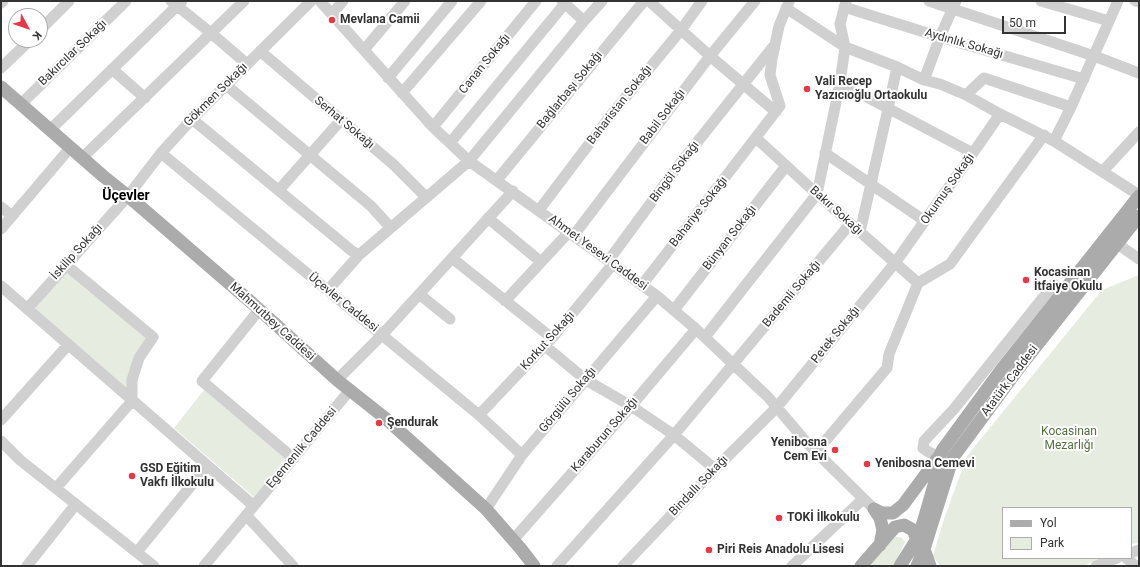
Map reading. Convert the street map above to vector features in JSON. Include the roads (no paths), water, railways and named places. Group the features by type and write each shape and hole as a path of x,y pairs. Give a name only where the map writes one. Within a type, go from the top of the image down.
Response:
{"main road":[{"name":"Mahmutbey Caddesi","path":"1,87 259,310 337,380 386,418 486,509 534,566"},
{"path":"874,509 882,513 893,512 903,505 1001,370 1139,196"},
{"name":"Atatürk Caddesi","path":"917,566 920,544 954,456 1022,364 1116,243 1139,216"},
{"path":"939,457 950,466"},
{"path":"900,566 920,544 923,523 932,491 939,457"},
{"path":"874,509 880,518 883,530 880,545"},
{"path":"861,566 895,527 904,525 913,530 930,566"}],"street":[{"path":"48,22 69,1"},
{"name":"Bakırcılar Sokağı","path":"21,104 126,1"},
{"path":"82,158 244,1"},
{"name":"Gökmen Sokağı","path":"128,196 161,153 192,119 311,1"},
{"name":"Ahmet Yesevi Caddesi","path":"320,1 433,128 469,161 611,262 674,310 705,336 777,407 808,444 874,509"},
{"path":"332,14 343,1"},
{"path":"364,50 405,1"},
{"path":"388,78 452,1"},
{"path":"402,93 481,1"},
{"name":"Canan Sokağı","path":"433,128 536,1"},
{"path":"328,290 358,255 469,161 602,1"},
{"name":"Bağlarbaşı Sokağı","path":"496,180 644,1"},
{"path":"649,1 680,30 776,112 780,106 770,75 775,44 788,5 845,47 896,67 924,80 940,84 966,95 1000,114 1044,135 1103,171 1139,196"},
{"name":"Baharistan Sokağı","path":"539,210 611,115 702,1"},
{"name":"Babil Sokağı","path":"506,301 541,262 572,234 710,56 755,1"},
{"path":"929,1 955,5 1139,73"},
{"path":"1040,1 1109,21"},
{"path":"1054,141 1084,79 1118,1"},
{"path":"1135,1 1139,2"},
{"path":"450,143 564,2 584,21"},
{"path":"50,130 177,3 247,64"},
{"path":"705,336 817,194 840,83 845,47 840,24 845,4"},
{"name":"Aydınlık Sokağı","path":"845,4 940,37 1084,79"},
{"path":"924,80 940,37 955,5"},
{"name":"Bingöl Sokağı","path":"611,262 675,170 775,44"},
{"path":"1,68 22,48"},
{"name":"Serhat Sokağı","path":"260,51 394,165 426,197"},
{"path":"860,232 896,67"},
{"path":"112,69 145,98"},
{"path":"966,95 984,78 1071,107"},
{"path":"840,83 973,153"},
{"path":"226,85 371,206 390,227"},
{"name":"Bahariye Sokağı","path":"642,285 776,112"},
{"name":"Okumuş Sokağı","path":"895,263 1000,114"},
{"path":"192,119 358,255"},
{"path":"279,190 341,120"},
{"path":"1103,171 1139,132"},
{"path":"816,452 887,368 889,354 918,283 950,264 1044,135"},
{"name":"Bakır Sokağı","path":"756,138 850,224 918,283"},
{"path":"1,229 70,148"},
{"name":"Üçevler Caddesi","path":"161,153 479,415 522,455"},
{"path":"825,153 925,221"},
{"name":"Bünyan Sokağı","path":"674,310 786,166"},
{"path":"337,380 382,335 513,191"},
{"name":"İskilip Sokağı","path":"27,309 128,196"},
{"path":"1,207 12,216"},
{"path":"488,218 541,262"},
{"name":"Bademli Sokağı","path":"558,566 674,435 850,224"},
{"path":"1116,243 1139,259"},
{"path":"452,258 506,301 586,380 631,406 674,435 715,469"},
{"name":"Korkut Sokağı","path":"479,415 549,342 611,262"},
{"name":"Petek Sokağı","path":"777,407 895,263"},
{"path":"56,488 132,401 132,380 139,358 153,337 66,265"},
{"path":"939,457 923,448 924,441 954,409 1054,284"},
{"path":"1,287 254,506"},
{"path":"419,294 450,319"},
{"name":"Görgülü Sokağı","path":"486,509 522,455 656,296"},
{"path":"259,310 202,381 293,458"},
{"name":"Karaburun Sokağı","path":"513,540 631,406 696,329"},
{"path":"1,420 68,345"},
{"name":"Egemenlik Caddesi","path":"204,566 350,390"},
{"name":"Bindallı Sokağı","path":"623,566 715,469 777,407"},
{"path":"1,441 20,460 154,566"},
{"path":"137,552 208,466"},
{"path":"792,566 863,499"},
{"path":"30,565 76,504"},
{"path":"246,515 294,566"},
{"path":"1096,566 1114,559"},
{"path":"1127,559 1136,566"}],"place":[{"name":"Mevlana Camii","path":"332,20"},
{"name":"Vali Recep Yazıcıoğlu Ortaokulu","path":"807,89"},
{"name":"Kocasinan İtfaiye Okulu","path":"1026,280"},
{"name":"Şendurak","path":"379,423"},
{"name":"Yenibosna Cem Evi","path":"835,450"},
{"name":"Yenibosna Cemevi","path":"867,464"},
{"name":"GSD Eğitim Vakfı İlkokulu","path":"132,476"},
{"name":"TOKİ İlkokulu","path":"779,518"},
{"name":"Piri Reis Anadolu Lisesi","path":"709,550"}],"district":[{"name":"Üçevler","path":"126,196"}],"park label":[{"name":"Kocasinan Mezarlığı","path":"1069,439"}]}
